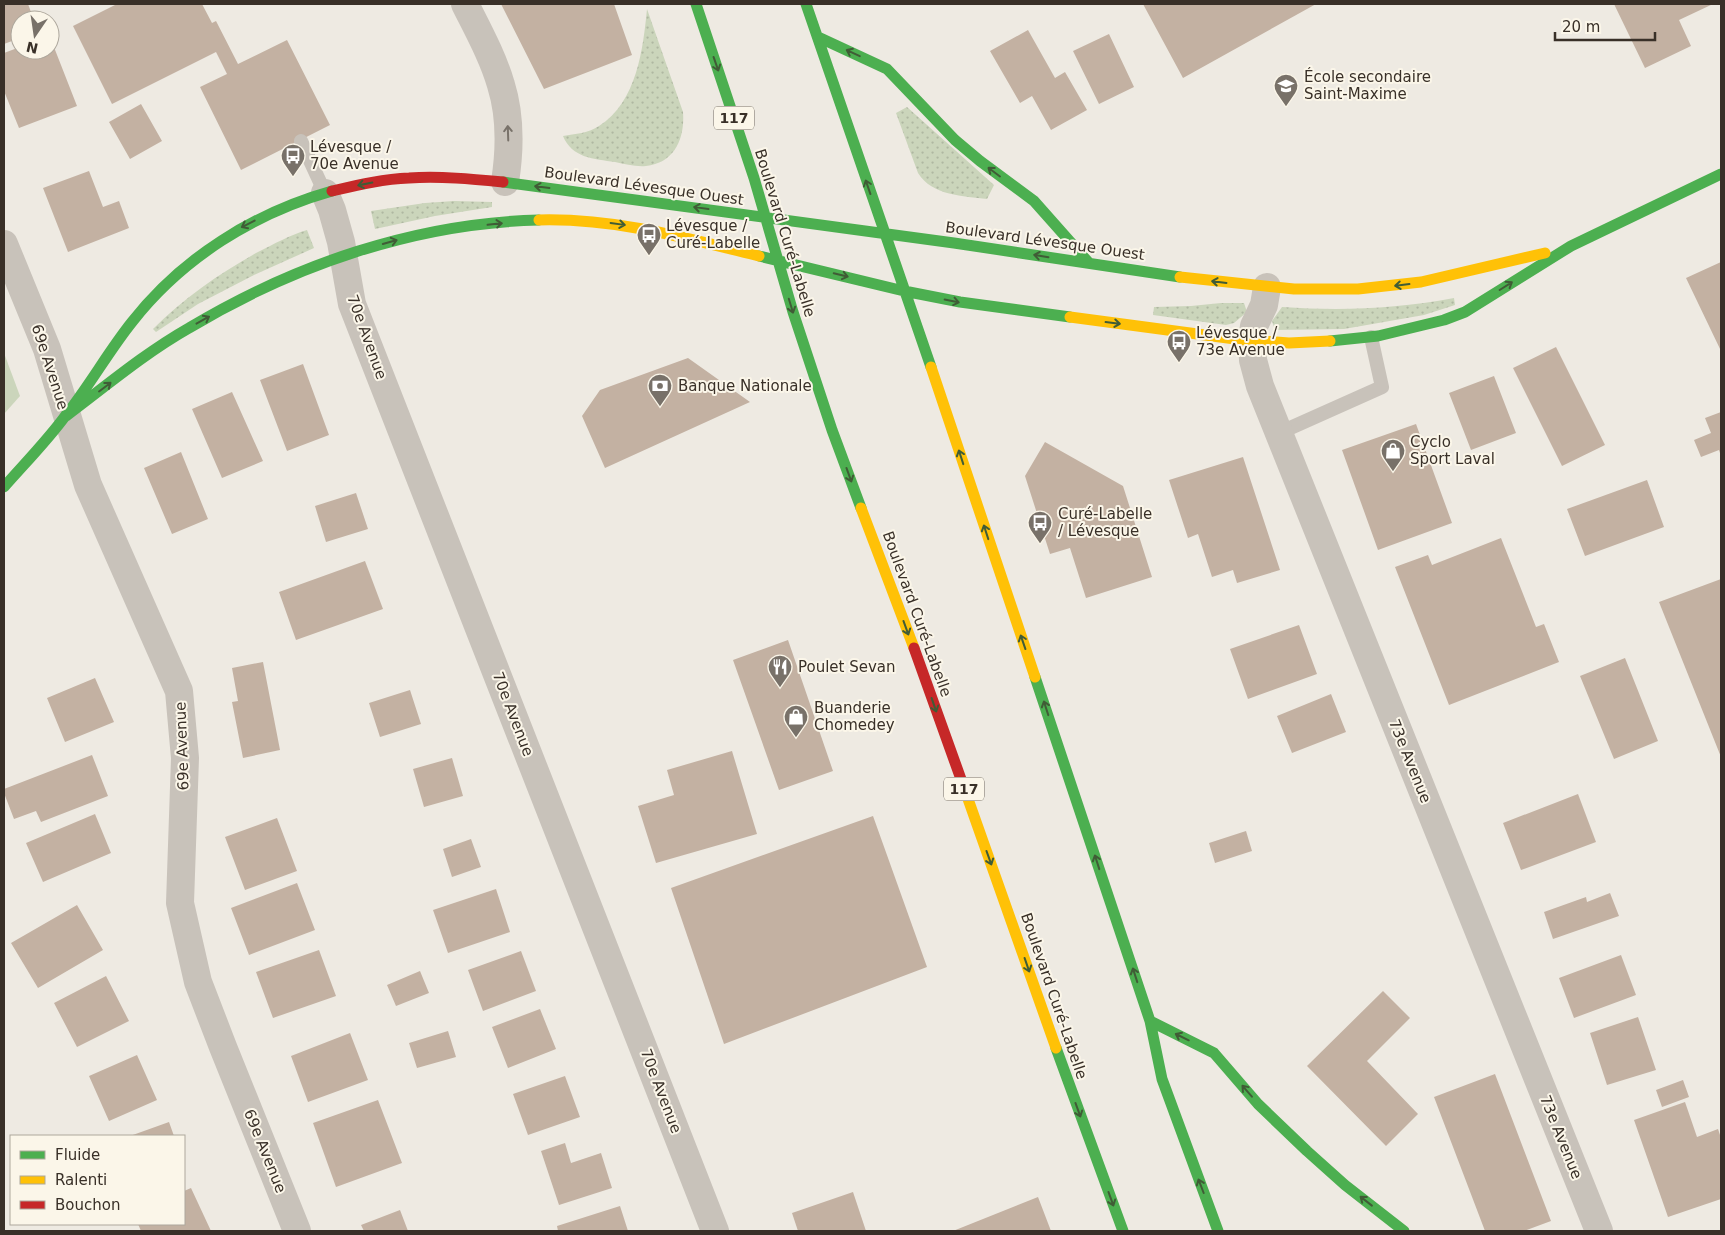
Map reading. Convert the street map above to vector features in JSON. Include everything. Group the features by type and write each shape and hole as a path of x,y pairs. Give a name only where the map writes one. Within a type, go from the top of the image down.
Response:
{"street":[{"path":"465,4 502,88 509,150 505,182"},
{"name":"Boulevard Curé-Labelle","path":"696,4 767,218 793,312 832,430 930,692 1061,1064 1123,1231"},
{"path":"806,4 1040,688 1150,1021 1162,1079 1218,1231"},
{"path":"818,37 888,69 955,140 980,161 1034,200 1089,263"},
{"name":"Boulevard Lévesque Ouest","path":"66,416 161,345 189,328 266,288 304,271 344,257 438,231 514,222 569,219 621,224 654,230 969,304 1252,340 1318,343 1371,337 1425,326 1465,312 1571,246 1721,174"},
{"name":"Boulevard Lévesque Ouest","path":"4,487 66,416 133,319 175,276 197,258 240,228 265,216 325,193 405,178 460,178 505,182 884,233 1210,281 1294,289 1341,289 1421,282 1478,270 1571,246"},
{"name":"70e Avenue","path":"325,193 337,228 352,304 716,1231"},
{"name":"69e Avenue","path":"4,244 47,350 88,485 179,691 185,758 180,903 198,982 297,1231"},
{"name":"73e Avenue","path":"1267,287 1264,305 1254,326 1252,340 1252,352 1260,386 1599,1231"},
{"path":"1150,1021 1214,1053 1258,1104 1300,1145 1345,1185 1404,1231"}],"lane":[{"path":"301,141 325,193"},
{"path":"1280,432 1382,387 1371,337"}],"green space":[{"path":"647,9 683,112 680,140 676,148 664,160 646,166 599,160 584,156 572,149 563,136 582,133 599,126 612,116 622,103 636,74"},
{"path":"907,107 994,185 987,199 949,194 924,181 918,173 896,113"},
{"path":"454,201 492,202 492,207 435,216 375,229 371,211"},
{"path":"307,230 314,248 254,275 198,304 156,332 153,329 190,297 230,269 258,252 294,234"},
{"path":"1454,298 1455,305 1424,315 1344,329 1275,330 1272,321 1282,307 1368,308 1411,305"},
{"path":"1244,303 1247,312 1234,323 1226,325 1153,315 1154,307"},
{"path":"4,353 20,396 4,414"}],"building":[{"path":"28,4 30,10 10,10 10,42 4,44 4,5"},
{"path":"117,4 202,4 212,23 216,21 238,64 287,40 330,125 241,170 200,87 227,74 216,52 112,104 73,26"},
{"path":"501,4 614,4 632,55 544,89"},
{"path":"1143,4 1316,4 1183,78"},
{"path":"1614,4 1713,4 1679,20 1691,46 1645,68"},
{"path":"1028,30 1055,78 1065,72 1087,110 1051,130 1032,96 1020,103 990,51"},
{"path":"1109,34 1134,87 1099,104 1073,51"},
{"path":"10,51 10,60 59,60 77,106 19,128 4,91 4,53"},
{"path":"141,104 162,141 130,159 109,122"},
{"path":"89,171 103,207 119,201 129,228 68,252 43,188"},
{"path":"1721,262 1721,351 1686,278"},
{"path":"1556,347 1605,445 1562,466 1513,368"},
{"path":"688,358 750,402 605,468 582,416 600,390"},
{"path":"303,364 329,435 287,451 260,380"},
{"path":"1494,376 1516,433 1471,450 1449,393"},
{"path":"232,392 263,461 222,478 192,409"},
{"path":"1721,412 1721,456 1719,450 1701,457 1694,440 1711,433 1705,418"},
{"path":"1416,424 1452,523 1378,550 1342,450"},
{"path":"1045,442 1123,486 1152,577 1086,598 1070,548 1050,554 1025,476"},
{"path":"181,452 208,519 172,534 144,468"},
{"path":"1243,457 1280,570 1237,583 1233,570 1212,577 1198,534 1188,538 1169,480"},
{"path":"1647,480 1664,527 1585,556 1567,509"},
{"path":"356,493 368,529 326,542 315,506"},
{"path":"1501,538 1536,627 1544,624 1559,662 1449,705 1395,567 1428,555 1432,565"},
{"path":"365,561 383,609 296,640 279,592"},
{"path":"1721,579 1721,757 1659,602"},
{"path":"1299,625 1317,674 1248,699 1230,649"},
{"path":"788,640 833,771 779,790 733,660"},
{"path":"1625,658 1658,741 1614,759 1580,676"},
{"path":"263,662 280,750 243,758 232,702 238,701 232,668"},
{"path":"95,678 114,722 65,742 47,698"},
{"path":"410,690 421,724 380,737 369,703"},
{"path":"1331,694 1346,732 1292,753 1277,716"},
{"path":"732,751 757,834 656,863 638,806 674,795 667,770"},
{"path":"92,755 108,796 41,822 36,811 14,819 4,789"},
{"path":"452,758 463,796 424,807 413,769"},
{"path":"1578,794 1596,842 1521,870 1503,823"},
{"path":"95,814 111,853 43,882 26,843"},
{"path":"873,816 927,967 724,1044 671,888"},
{"path":"277,818 297,871 245,890 225,837"},
{"path":"1246,831 1252,851 1215,863 1209,843"},
{"path":"471,839 481,867 452,877 443,849"},
{"path":"297,883 315,930 249,955 231,908"},
{"path":"496,889 510,932 448,953 433,910"},
{"path":"1610,893 1619,916 1553,939 1544,912 1586,897 1587,902"},
{"path":"77,905 103,950 38,988 11,943"},
{"path":"319,950 336,996 273,1018 256,972"},
{"path":"521,951 536,991 483,1011 468,970"},
{"path":"1621,955 1636,995 1574,1018 1559,978"},
{"path":"420,971 429,993 396,1006 387,985"},
{"path":"106,976 129,1021 77,1047 54,1003"},
{"path":"1383,991 1410,1018 1367,1061 1418,1114 1386,1146 1307,1066"},
{"path":"540,1009 556,1049 508,1068 492,1027"},
{"path":"1638,1017 1656,1070 1607,1085 1590,1033"},
{"path":"448,1031 456,1057 417,1068 409,1043"},
{"path":"350,1033 368,1080 308,1102 291,1056"},
{"path":"137,1055 157,1100 109,1121 89,1076"},
{"path":"1495,1074 1551,1221 1524,1231 1485,1231 1434,1097"},
{"path":"565,1076 580,1117 528,1135 513,1094"},
{"path":"1683,1080 1689,1097 1662,1107 1656,1090"},
{"path":"378,1100 402,1163 336,1187 313,1123"},
{"path":"1685,1102 1697,1137 1718,1129 1721,1138 1721,1199 1668,1217 1634,1120"},
{"path":"169,1122 174,1135 133,1135"},
{"path":"565,1143 571,1163 601,1153 612,1188 559,1205 541,1151"},
{"path":"191,1188 211,1231 141,1231 138,1225 185,1225 185,1191"},
{"path":"853,1192 866,1231 798,1231 792,1213"},
{"path":"1038,1197 1051,1231 953,1231"},
{"path":"620,1206 628,1231 558,1231 557,1226"},
{"path":"400,1210 408,1231 364,1231 361,1225"}],"traffic: fast":[{"path":"696,4 754,178 793,312 832,430 861,508"},
{"path":"806,4 931,367"},
{"path":"818,37 887,69 955,140 1034,201 1089,263"},
{"path":"1330,341 1378,336 1444,320 1465,312 1571,246 1721,174"},
{"path":"503,182 954,243 1180,277"},
{"path":"4,487 59,425 132,322 173,278 197,258 248,225 303,200 332,191"},
{"path":"66,416 126,370 173,338 229,305 313,267 401,239 447,229 539,220"},
{"path":"759,256 904,291 960,302 1070,317"},
{"path":"1035,677 1150,1021 1162,1079 1218,1231"},
{"path":"1150,1021 1214,1053 1258,1104 1307,1151 1345,1185 1404,1231"},
{"path":"1056,1048 1123,1231"}],"traffic: slow":[{"path":"539,220 595,222 650,230 759,256"},
{"path":"1180,277 1294,289 1358,289 1421,282 1545,253"},
{"path":"1070,317 1235,339 1289,343 1330,341"},
{"path":"931,367 1035,677"},
{"path":"861,508 914,648"},
{"path":"962,782 1056,1048"}],"traffic: jam":[{"path":"332,191 380,181 421,177 503,182"},
{"path":"914,648 962,782"}],"place":[{"name":"École secondaire Saint-Maxime","path":"1286,107"},
{"name":"Lévesque / 70e Avenue","path":"293,177"},
{"name":"Lévesque / Curé-Labelle","path":"649,256"},
{"name":"Lévesque / 73e Avenue","path":"1179,363"},
{"name":"Banque Nationale","path":"660,407"},
{"name":"Cyclo Sport Laval","path":"1393,472"},
{"name":"Curé-Labelle / Lévesque","path":"1040,544"},
{"name":"Poulet Sevan","path":"780,688"},
{"name":"Buanderie Chomedey","path":"796,738"}]}
